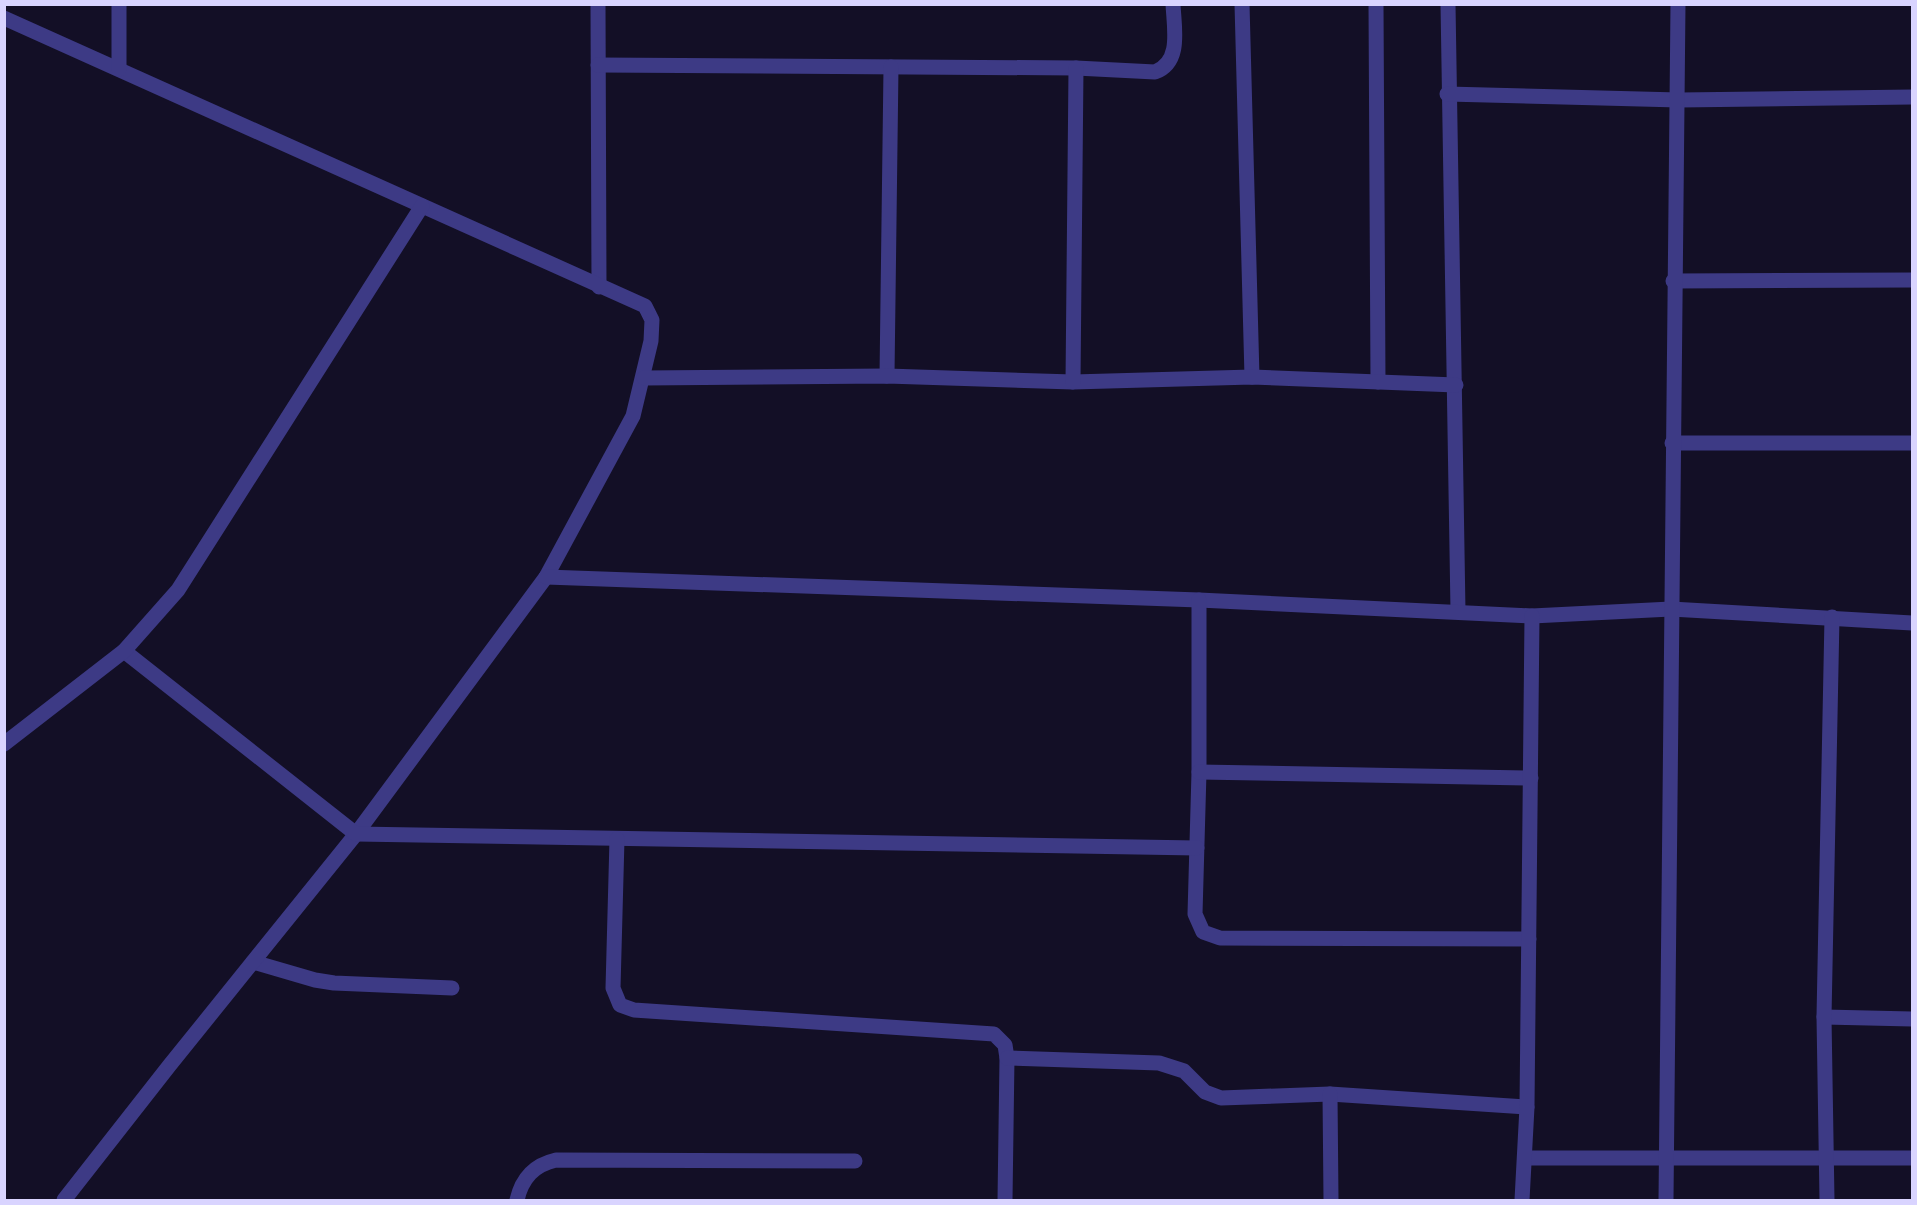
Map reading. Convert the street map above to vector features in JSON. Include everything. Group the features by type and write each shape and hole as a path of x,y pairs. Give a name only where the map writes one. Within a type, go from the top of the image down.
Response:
{"street":[{"path":"118,69 119,4"},
{"path":"598,4 599,287"},
{"path":"598,65 1076,68 1143,73 1164,69 1171,60 1174,46 1173,4"},
{"path":"1242,4 1252,376"},
{"path":"1376,4 1378,382"},
{"path":"1448,4 1447,94 1456,385 1458,612"},
{"path":"1666,1200 1673,281 1679,100 1678,4"},
{"path":"4,18 645,306 652,320 651,341 644,378 633,416 546,577 356,834 64,1200"},
{"path":"887,376 891,67"},
{"path":"1073,381 1076,68"},
{"path":"1447,94 1679,100 1912,97"},
{"path":"4,744 124,651 178,590 422,206"},
{"path":"1673,281 1912,280"},
{"path":"644,378 887,376 1073,381 1252,376 1456,385"},
{"path":"1672,443 1912,443"},
{"path":"546,577 1198,600 1532,616 1671,609 1912,623"},
{"path":"1198,600 1199,772 1195,914 1203,933 1220,938 1529,939"},
{"path":"1522,1200 1527,1107 1532,616"},
{"path":"1827,1200 1824,1017 1832,617"},
{"path":"124,651 356,834 1197,848"},
{"path":"1199,772 1531,778"},
{"path":"617,839 613,988 620,1005 624,1008 994,1034 1005,1045 1007,1058 1005,1200"},
{"path":"253,962 315,980 334,983 452,988"},
{"path":"1824,1017 1912,1019"},
{"path":"1007,1058 1159,1063 1184,1071 1205,1092 1221,1098 1330,1094 1527,1107"},
{"path":"1330,1094 1331,1200"},
{"path":"1526,1158 1912,1158"},
{"path":"517,1200 524,1181 531,1171 541,1163 556,1160 855,1161"}]}
